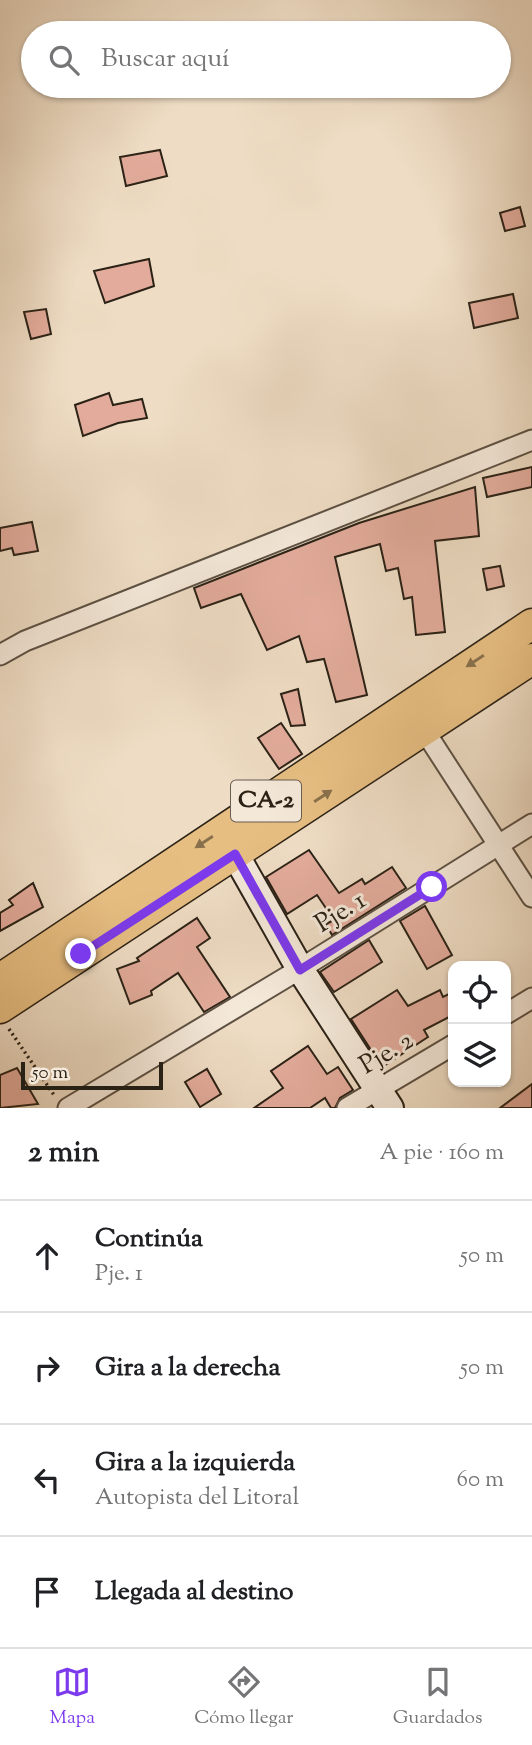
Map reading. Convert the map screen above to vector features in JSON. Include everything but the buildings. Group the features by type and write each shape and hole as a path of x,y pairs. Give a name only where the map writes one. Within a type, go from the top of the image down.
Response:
{"main road":[{"name":"CA-2","path":"0,979 532,624"},
{"name":"CA-2","path":"2,1015 235,854 532,659"}],"street":[{"path":"0,655 25,641 532,440"},
{"path":"425,730 532,897"},
{"name":"Pje. 1","path":"62,1102 300,970 532,824"},
{"path":"235,854 300,970 384,1099"},
{"path":"511,1011 532,998"},
{"name":"Pje. 2","path":"347,1108 384,1099 448,1049"}],"path":[{"path":"2,1015 23,1053 62,1102"}],"route":[{"path":"81,954 235,854 300,970 432,887"}]}
